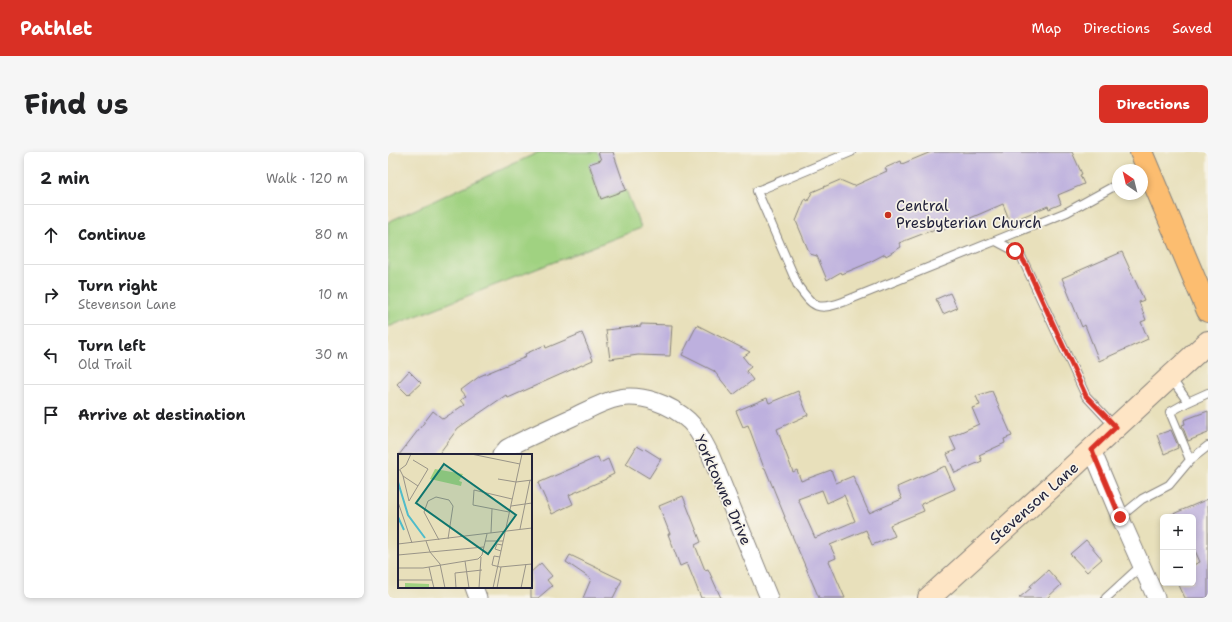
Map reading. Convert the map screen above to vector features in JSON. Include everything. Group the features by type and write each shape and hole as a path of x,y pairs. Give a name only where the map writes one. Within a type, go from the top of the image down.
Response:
{"main road":[{"path":"1148,173 1208,311"}],"street":[{"name":"Stevenson Lane","path":"929,598 1208,342"},
{"name":"Yorktowne Drive","path":"502,454 507,448 597,406 618,398 634,397 650,400 671,409 688,420 698,432 710,454 769,598"},
{"path":"1092,450 1156,598"},
{"path":"474,588 478,598"}],"lane":[{"path":"851,152 757,191 798,286 807,298 816,306 827,308 996,241 1067,212 1112,187"},
{"path":"996,241 1015,251 1021,256 1086,396 1116,427"},
{"path":"1170,377 1188,402"},
{"path":"1190,460 1170,412 1208,393"},
{"path":"1120,517 1142,499 1168,485 1190,460 1208,446"},
{"path":"1106,598 1142,565"}],"green space":[{"path":"539,152 598,152 601,160 589,165 601,199 626,190 641,228 388,327 388,222"}],"building":[{"path":"598,152 613,152 626,190 601,199 589,164 601,160"},
{"name":"Central Presbyterian Church","path":"931,152 1072,152 1082,174 1080,175 1084,184 1058,195 1061,204 1049,209 1048,206 1010,222 1003,204 938,232 936,229 899,243 901,247 886,256 885,254 842,274 841,272 827,280 817,256 810,254 796,221 805,199 808,201 812,192 840,180 854,186 887,171 885,168 901,161 902,164"},
{"path":"1122,252 1144,300 1139,302 1146,320 1141,322 1148,339 1099,361 1085,325 1082,327 1062,278"},
{"path":"950,293 957,308 943,314 936,299"},
{"path":"641,324 672,325 670,356 638,355 610,359 606,330 641,326"},
{"path":"697,325 750,352 743,357 751,367 746,371 753,380 733,395 714,371 682,355"},
{"path":"582,333 593,360 508,398 506,395 458,428 439,454 400,454 433,411 443,419 465,404 461,399 466,396 461,390 480,376 526,357 525,354 545,345 546,348"},
{"path":"409,371 421,383 408,395 397,384"},
{"path":"798,391 808,415 777,429 793,472 797,470 801,481 831,470 836,483 853,476 869,513 902,499 897,487 945,466 955,489 921,504 924,511 890,525 895,536 872,545 866,530 830,545 836,558 829,561 845,598 819,598 784,517 748,425 743,427 736,411 767,398 769,403","holes":["822,490 827,503 844,495 855,521 815,538 798,499"]},
{"path":"992,391 1012,436 1004,439 1005,443 979,455 982,461 955,473 947,454 956,450 950,437 979,424 972,408 980,405 976,396"},
{"path":"1208,411 1208,433 1188,441 1182,425 1185,424 1184,420"},
{"path":"1171,430 1178,448 1164,454 1157,435"},
{"path":"637,446 661,459 649,478 626,464"},
{"path":"598,457 600,463 608,459 614,474 569,495 573,504 552,514 538,483"},
{"path":"683,496 701,542 695,545 705,570 708,569 721,598 701,598 687,563 680,566 668,534 670,534 659,506"},
{"path":"1208,499 1208,598 1185,598 1179,586 1196,586 1196,564 1200,562 1196,553 1196,514 1173,514"},
{"path":"1086,540 1102,559 1087,572 1070,554"},
{"path":"570,555 622,580 613,598 583,598 591,579 566,562"},
{"path":"541,563 552,576 547,580 552,586 538,598 531,598 532,571"},
{"path":"1048,570 1061,585 1047,598 1019,598 1031,588 1030,586"}],"place":[{"name":"Central Presbyterian Church","path":"888,215"}],"route":[{"path":"1015,251 1021,256 1026,265 1086,396 1116,427 1092,450 1120,517"}]}
